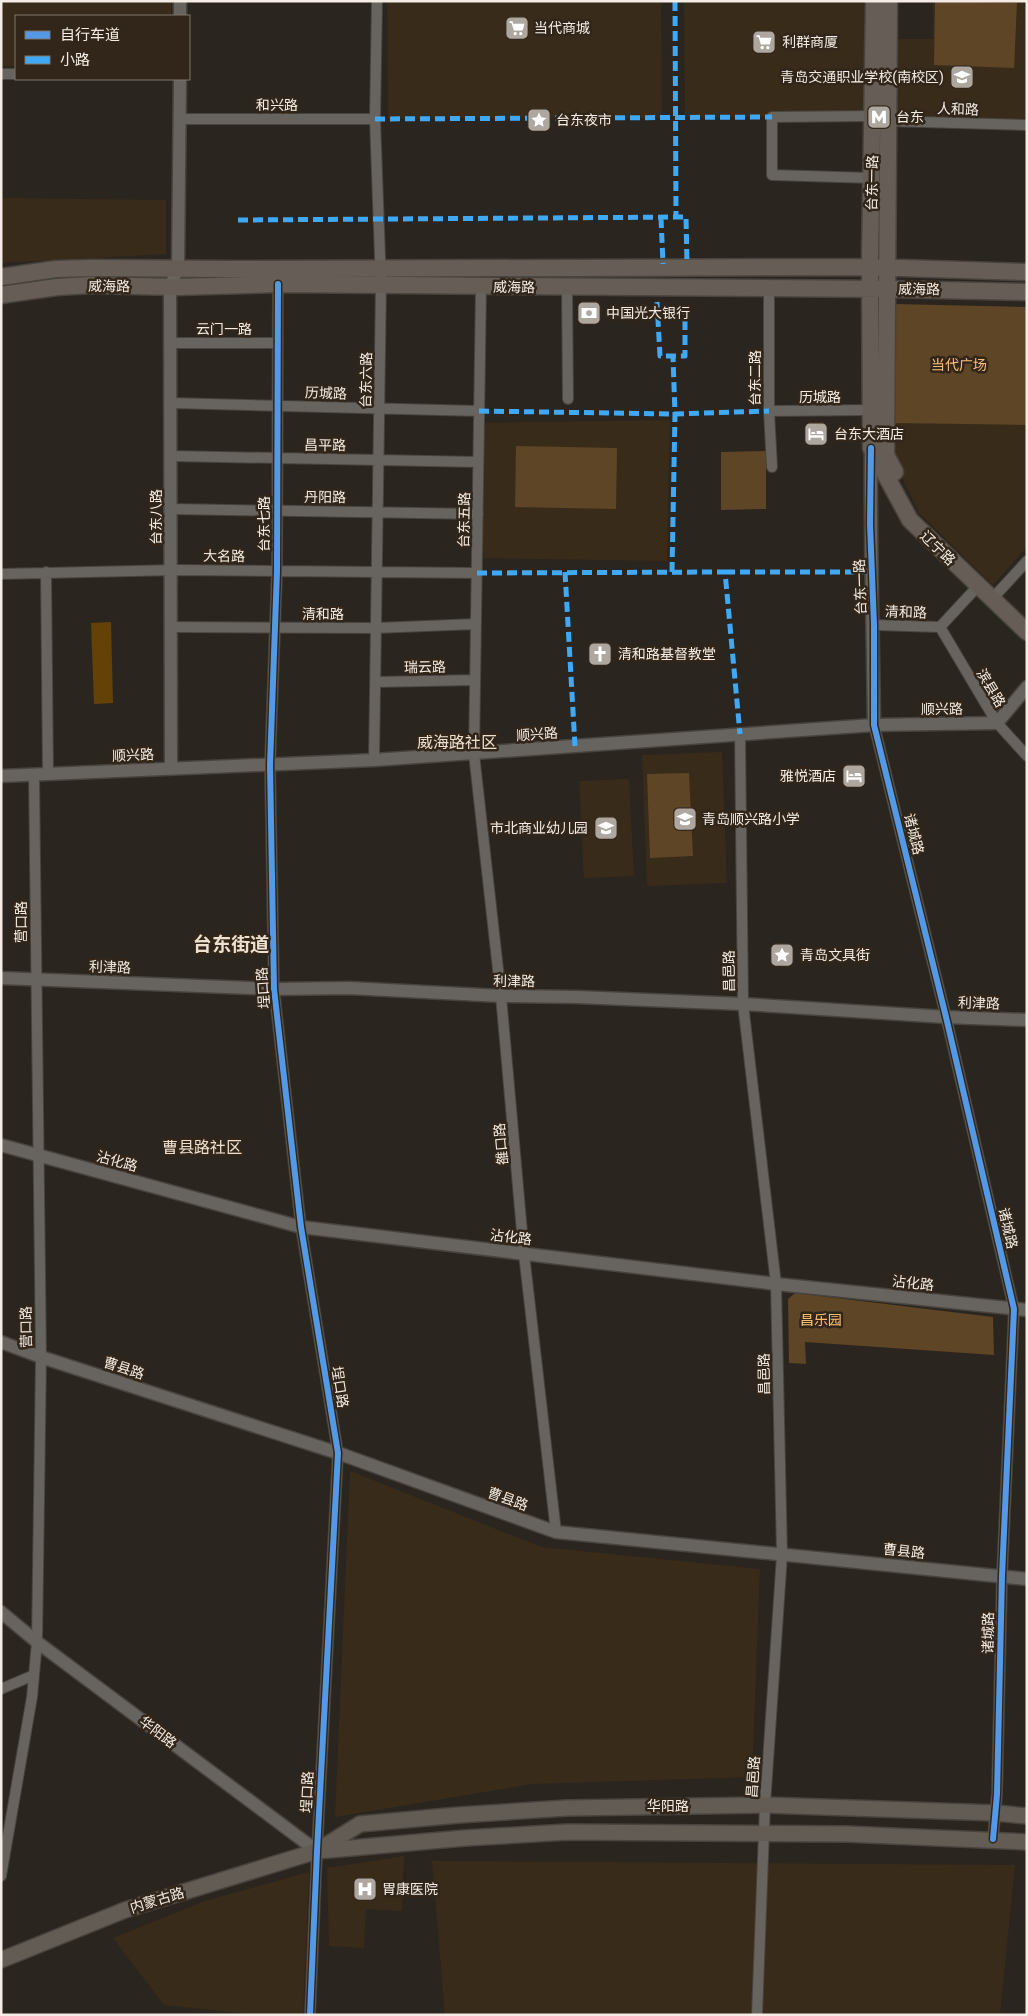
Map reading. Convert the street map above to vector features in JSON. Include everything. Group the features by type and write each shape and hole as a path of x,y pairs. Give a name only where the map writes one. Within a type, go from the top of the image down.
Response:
{"main road":[{"name":"台东一路","path":"870,448 879,289 887,269 874,1"},
{"name":"台东一路","path":"886,455 879,289 870,267 872,178 880,118 889,1"},
{"name":"威海路","path":"1,277 56,269 178,268 381,276 870,267 1027,272"},
{"name":"威海路","path":"1,295 13,292 74,286 173,287 278,284 381,276 424,287 769,288 1027,292"},
{"name":"辽宁路","path":"870,448 910,520 978,586 995,595 1027,618"},
{"name":"辽宁路","path":"886,455 918,515 995,595 1027,632"},
{"name":"华阳路","path":"317,1851 360,1824 567,1808 765,1806 996,1813 1027,1816"},
{"name":"华阳路","path":"317,1851 465,1838 568,1832 764,1833 993,1839 1027,1842"},
{"name":"内蒙古路","path":"1,1960 125,1910 317,1851"}],"street":[{"path":"180,1 180,15"},
{"name":"台东六路","path":"374,760 381,276 375,119 377,1"},
{"path":"1,74 15,74"},
{"name":"台东八路","path":"174,768 173,287 178,268 180,80"},
{"name":"人和路","path":"872,178 772,176 772,117 880,118 1027,126"},
{"name":"和兴路","path":"179,118 375,119"},
{"name":"台东七路","path":"270,764 277,571 278,284"},
{"name":"台东五路","path":"474,754 480,287"},
{"path":"567,287 568,400"},
{"name":"台东二路","path":"769,288 769,411 772,467"},
{"name":"云门一路","path":"173,343 277,343"},
{"name":"历城路","path":"174,403 479,411"},
{"name":"历城路","path":"769,411 871,410"},
{"name":"台东一路","path":"870,448 874,725"},
{"name":"昌平路","path":"173,456 478,462"},
{"name":"丹阳路","path":"174,510 478,514"},
{"path":"995,595 1027,561"},
{"name":"大名路","path":"1,574 174,570 477,573"},
{"path":"46,572 48,774"},
{"name":"清和路","path":"874,624 940,627 978,586"},
{"name":"清和路","path":"173,626 376,628 476,624"},
{"name":"滨县路","path":"940,627 997,723 1027,756"},
{"name":"瑞云路","path":"376,682 475,680"},
{"path":"997,723 1027,687"},
{"name":"顺兴路","path":"1,776 374,760 874,725 997,723"},
{"name":"诸城路","path":"874,725 1020,1310 1002,1576 996,1813 993,1839"},
{"name":"昌邑路","path":"740,734 743,1004 776,1284 782,1554 765,1806 757,2015"},
{"name":"雒口路","path":"474,754 501,996 524,1254 556,1532"},
{"name":"埕口路","path":"270,764 274,989 302,1227 338,1453 310,2015"},
{"name":"营口路","path":"1,1876 38,1642 41,1357 34,775"},
{"name":"利津路","path":"1,978 274,989 349,988 501,996 577,997 1027,1020"},
{"name":"沾化路","path":"1,1145 302,1227 776,1284 1020,1310"},
{"name":"曹县路","path":"1,1342 41,1357 338,1453 556,1532 1027,1579"},
{"name":"华阳路","path":"1,1612 38,1642 317,1851"},
{"path":"1,1689 34,1674"}],"shaded area":[{"path":"1,1 171,1 171,15 15,15 15,66 1,66"},
{"name":"当代商城","path":"387,1 661,1 662,118 388,119"},
{"name":"利群商厦","path":"684,1 866,1 864,115 685,118"},
{"name":"青岛交通职业学校(南校区)","path":"933,1 1027,1 1027,121 897,115 898,39 933,39"},
{"path":"1,198 166,200 166,254 1,263"},
{"path":"1027,307 1027,547 993,585 919,513 891,454 891,423"},
{"path":"670,420 667,561 482,558 483,423"},
{"path":"111,622 113,703 94,704 91,623"},
{"name":"青岛顺兴路小学","path":"722,752 727,883 647,886 642,755"},
{"name":"市北商业幼儿园","path":"629,779 634,876 584,878 579,781"},
{"path":"350,1471 541,1547 760,1569 752,1777 532,1784 335,1817"},
{"name":"胃康医院","path":"404,1856 402,1911 366,1909 364,1948 329,1946 327,1868"},
{"path":"432,1861 1015,1865 1000,2015 445,2015"},
{"path":"309,1872 303,2015 261,2015 164,2005 113,1938 205,1901"}],"green space":[{"path":"935,1 1017,3 1014,68 934,65"},
{"name":"当代广场","path":"894,304 1027,307 1027,425 891,423"},
{"path":"516,446 617,448 616,509 515,507"},
{"path":"766,451 766,509 721,510 721,452"},
{"path":"689,773 693,856 650,858 647,774"},
{"name":"昌乐园","path":"795,1293 993,1317 994,1355 805,1342 806,1364 789,1363 788,1299"}],"marked path":[{"path":"675,1 676,218"},
{"path":"375,119 772,117"},
{"path":"238,220 686,217 687,264"},
{"path":"661,218 663,264"},
{"path":"657,302 660,356 685,356 685,302"},
{"path":"672,572 675,414 673,357"},
{"path":"479,411 675,414 769,411"},
{"path":"565,572 575,746"},
{"path":"725,572 872,572"},
{"path":"477,573 725,572 740,734"}],"cycle path":[{"path":"278,284 277,571 270,765 274,989 301,1227 338,1453 310,2015"},
{"path":"871,448 870,524 874,625 874,725 946,1017 1014,1309 1002,1576 997,1794 993,1839"}],"place":[{"name":"当代商城","path":"517,28"},
{"name":"利群商厦","path":"764,42"},
{"name":"青岛交通职业学校(南校区)","path":"962,77"},
{"name":"台东","path":"879,117"},
{"name":"台东夜市","path":"539,120"},
{"name":"中国光大银行","path":"589,313"},
{"name":"台东大酒店","path":"816,434"},
{"name":"清和路基督教堂","path":"600,654"},
{"name":"雅悦酒店","path":"854,776"},
{"name":"青岛顺兴路小学","path":"685,819"},
{"name":"市北商业幼儿园","path":"606,828"},
{"name":"青岛文具街","path":"782,955"},
{"name":"胃康医院","path":"365,1889"}],"district":[{"name":"威海路社区","path":"457,742"},
{"name":"台东街道","path":"231,944"},
{"name":"曹县路社区","path":"202,1147"}]}
